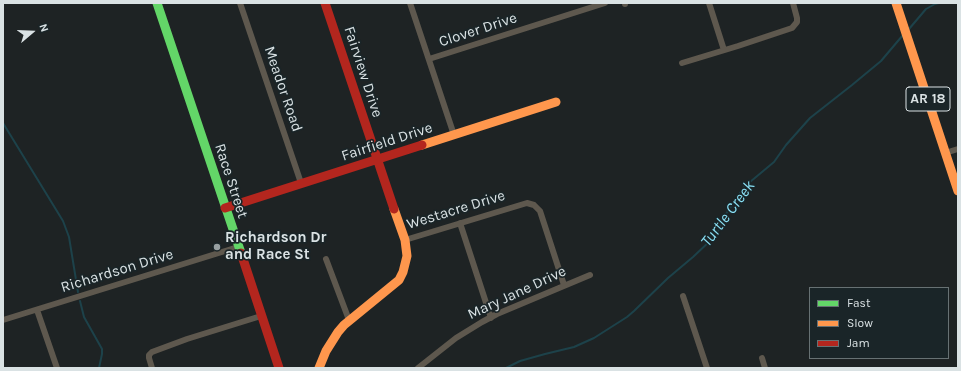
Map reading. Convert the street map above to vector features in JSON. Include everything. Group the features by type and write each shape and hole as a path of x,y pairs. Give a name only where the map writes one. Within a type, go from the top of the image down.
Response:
{"street":[{"name":"Race Street","path":"157,3 279,368"},
{"name":"Meador Road","path":"240,3 301,184"},
{"name":"Fairview Drive","path":"326,3 405,240"},
{"path":"410,3 454,135"},
{"name":"Clover Drive","path":"428,59 605,3"},
{"path":"709,3 724,50"},
{"path":"682,63 792,28 797,22 797,14 793,3"},
{"name":"AR 18","path":"896,3 958,191"},
{"name":"Fairfield Drive","path":"225,208 556,102"},
{"path":"945,153 958,149"},
{"name":"Westacre Drive","path":"319,368 326,351 338,332 349,320 398,280 403,272 407,256 405,240 527,203 534,205 540,211 564,285"},
{"path":"460,224 491,318"},
{"name":"Richardson Drive","path":"3,320 238,247"},
{"path":"326,259 349,320"},
{"name":"Mary Jane Drive","path":"418,368 466,331 491,318 590,274"},
{"path":"683,296 707,368"},
{"path":"37,310 57,368"},
{"path":"152,368 149,358 149,355 152,352 187,339 261,316"},
{"path":"762,358 765,368"}],"waterway":[{"name":"Turtle Creek","path":"909,29 926,9 939,3"},
{"name":"Turtle Creek","path":"506,368 520,361 574,347 594,338 627,317 711,240 719,230 726,214 744,187 774,162 786,145 810,118 881,61 903,35"},
{"path":"3,123 63,221 69,237 78,292"},
{"path":"80,301 84,317 102,349 99,368"}],"traffic: fast":[{"path":"157,3 241,253"}],"traffic: slow":[{"path":"896,3 958,191"},
{"path":"422,145 556,102"},
{"path":"319,368 326,351 344,325 399,280 403,272 407,256 405,240 394,209"}],"traffic: jam":[{"path":"325,3 394,209"},
{"path":"225,208 422,145"},
{"path":"241,253 279,368"}],"place":[{"name":"Richardson Dr and Race St","path":"217,247"}]}
